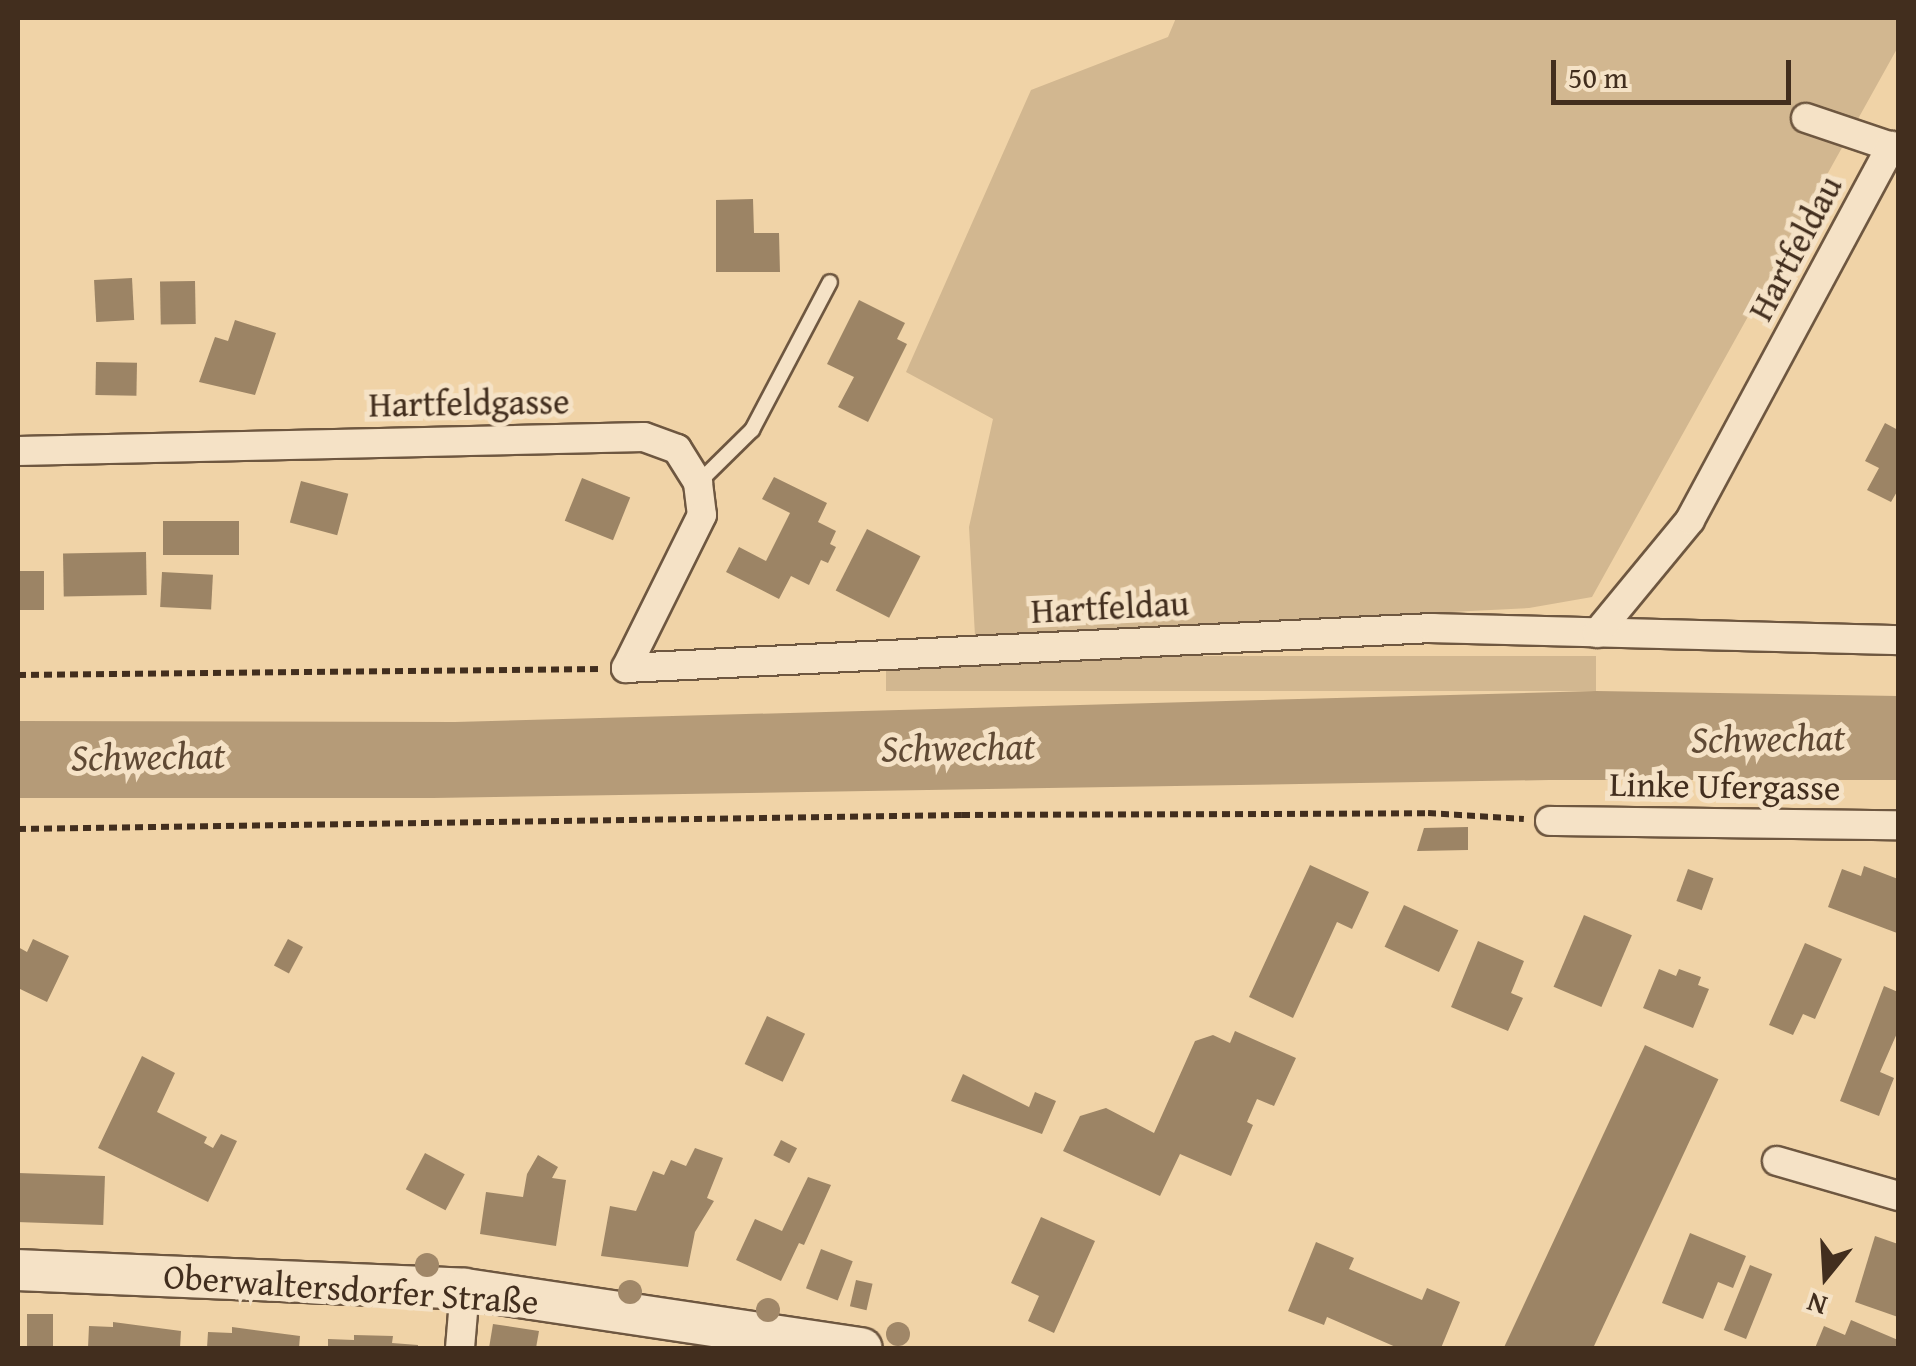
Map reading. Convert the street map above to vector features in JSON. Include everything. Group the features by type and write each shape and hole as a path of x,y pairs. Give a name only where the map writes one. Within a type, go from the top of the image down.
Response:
{"street":[{"name":"Hartfeldau","path":"1597,632 1690,520 1894,148 1806,118"},
{"name":"Hartfeldgasse","path":"18,451 644,437 677,449 698,483"},
{"path":"626,668 702,515 698,483"},
{"name":"Hartfeldau","path":"626,668 1433,628 1898,640"},
{"name":"Linke Ufergasse","path":"1550,821 1898,825"},
{"path":"1776,1161 1898,1196"},
{"name":"Oberwaltersdorfer Straße","path":"18,1270 465,1289 862,1348"},
{"path":"460,1348 465,1289"}],"lane":[{"path":"698,483 752,430 830,282"}],"path":[{"path":"18,675 626,668"},
{"path":"18,830 1001,814 1428,813 1550,821"}],"shaded area":[{"path":"1176,18 1898,18 1898,47 1592,597 1529,608 975,636 969,527 993,419 906,372 1031,90 1168,37"},
{"path":"886,656 1596,656 1596,691 886,691"}],"water":[{"name":"Schwechat","path":"1596,691 1898,696 1898,780 1549,780 433,798 18,798 18,721 455,722"}],"building":[{"path":"753,199 754,233 779,233 780,272 716,272 716,200"},
{"path":"132,278 134,320 96,322 94,280"},
{"path":"195,281 196,324 161,325 160,282"},
{"path":"859,300 905,323 897,339 907,344 868,422 838,407 854,377 827,364"},
{"path":"235,320 276,333 255,395 199,382 215,337 228,341"},
{"path":"96,362 137,363 136,396 95,395"},
{"path":"1885,423 1898,430 1898,490 1891,502 1867,490 1879,468 1865,461"},
{"path":"774,477 827,503 818,522 836,531 830,544 836,547 828,563 821,560 809,585 791,576 779,599 726,572 739,547 766,561 790,513 762,499"},
{"path":"582,478 630,497 613,540 565,521"},
{"path":"301,481 348,494 337,535 290,523"},
{"path":"163,521 239,521 239,555 163,555"},
{"path":"867,529 920,556 889,618 836,590"},
{"path":"146,552 147,595 64,596 63,553"},
{"path":"18,571 44,571 44,610 18,610"},
{"path":"162,572 213,575 211,610 160,607"},
{"path":"1468,827 1468,850 1417,851 1424,828"},
{"path":"1310,865 1369,892 1352,929 1337,922 1293,1018 1249,997"},
{"path":"1864,866 1898,879 1897,933 1828,907 1842,869 1861,876"},
{"path":"1688,869 1713,878 1702,910 1676,901"},
{"path":"1404,905 1458,930 1439,972 1385,947"},
{"path":"1584,915 1632,935 1601,1007 1554,987"},
{"path":"33,939 69,956 47,1002 18,988 18,947 27,952"},
{"path":"288,939 303,947 289,973 274,965"},
{"path":"1478,941 1524,961 1511,993 1523,998 1508,1031 1451,1007"},
{"path":"1805,943 1842,959 1815,1019 1803,1014 1793,1035 1769,1025"},
{"path":"1659,969 1676,976 1679,969 1701,977 1698,985 1709,989 1693,1028 1643,1008"},
{"path":"1884,986 1898,992 1898,1031 1880,1072 1894,1078 1879,1116 1840,1101"},
{"path":"767,1016 805,1034 783,1082 745,1064"},
{"path":"1235,1031 1296,1058 1274,1106 1257,1099 1247,1122 1253,1125 1231,1176 1180,1154 1160,1196 1063,1151 1080,1116 1106,1108 1154,1133 1195,1041 1213,1035 1230,1043"},
{"path":"1645,1045 1718,1079 1593,1348 1504,1347"},
{"path":"142,1056 175,1073 157,1112 207,1137 204,1143 213,1148 221,1134 237,1141 208,1202 98,1148"},
{"path":"963,1074 1029,1107 1035,1092 1056,1101 1042,1134 951,1101"},
{"path":"781,1140 797,1148 789,1163 773,1155"},
{"path":"695,1148 723,1158 707,1198 714,1201 695,1232 688,1267 601,1256 610,1206 636,1211 653,1171 664,1175 671,1160 686,1166"},
{"path":"425,1153 465,1174 445,1210 406,1189"},
{"path":"538,1155 558,1167 552,1178 566,1180 556,1246 480,1234 486,1192 523,1197 527,1174"},
{"path":"18,1173 105,1176 103,1225 18,1222"},
{"path":"808,1177 831,1185 804,1245 799,1243 781,1281 736,1260 755,1219 782,1231"},
{"path":"1041,1217 1095,1241 1054,1333 1028,1321 1039,1296 1011,1283"},
{"path":"1690,1233 1746,1256 1733,1288 1718,1282 1703,1319 1662,1303"},
{"path":"1875,1236 1898,1244 1898,1317 1855,1302"},
{"path":"1316,1242 1354,1258 1349,1269 1422,1300 1427,1288 1460,1302 1441,1348 1398,1348 1327,1317 1324,1325 1288,1311"},
{"path":"821,1249 853,1261 838,1300 806,1288"},
{"path":"1750,1265 1772,1274 1746,1339 1724,1330"},
{"path":"856,1280 873,1284 866,1310 850,1306"},
{"path":"27,1314 53,1314 53,1348 27,1348"},
{"path":"1851,1320 1898,1340 1895,1348 1815,1348 1824,1326 1845,1335"},
{"path":"113,1322 181,1331 180,1348 88,1348 89,1326 113,1327"},
{"path":"493,1324 539,1331 536,1348 489,1348"},
{"path":"232,1327 300,1336 299,1348 207,1348 208,1332 232,1333"},
{"path":"354,1335 393,1336 392,1343 418,1348 328,1348 328,1339 354,1340"}]}
